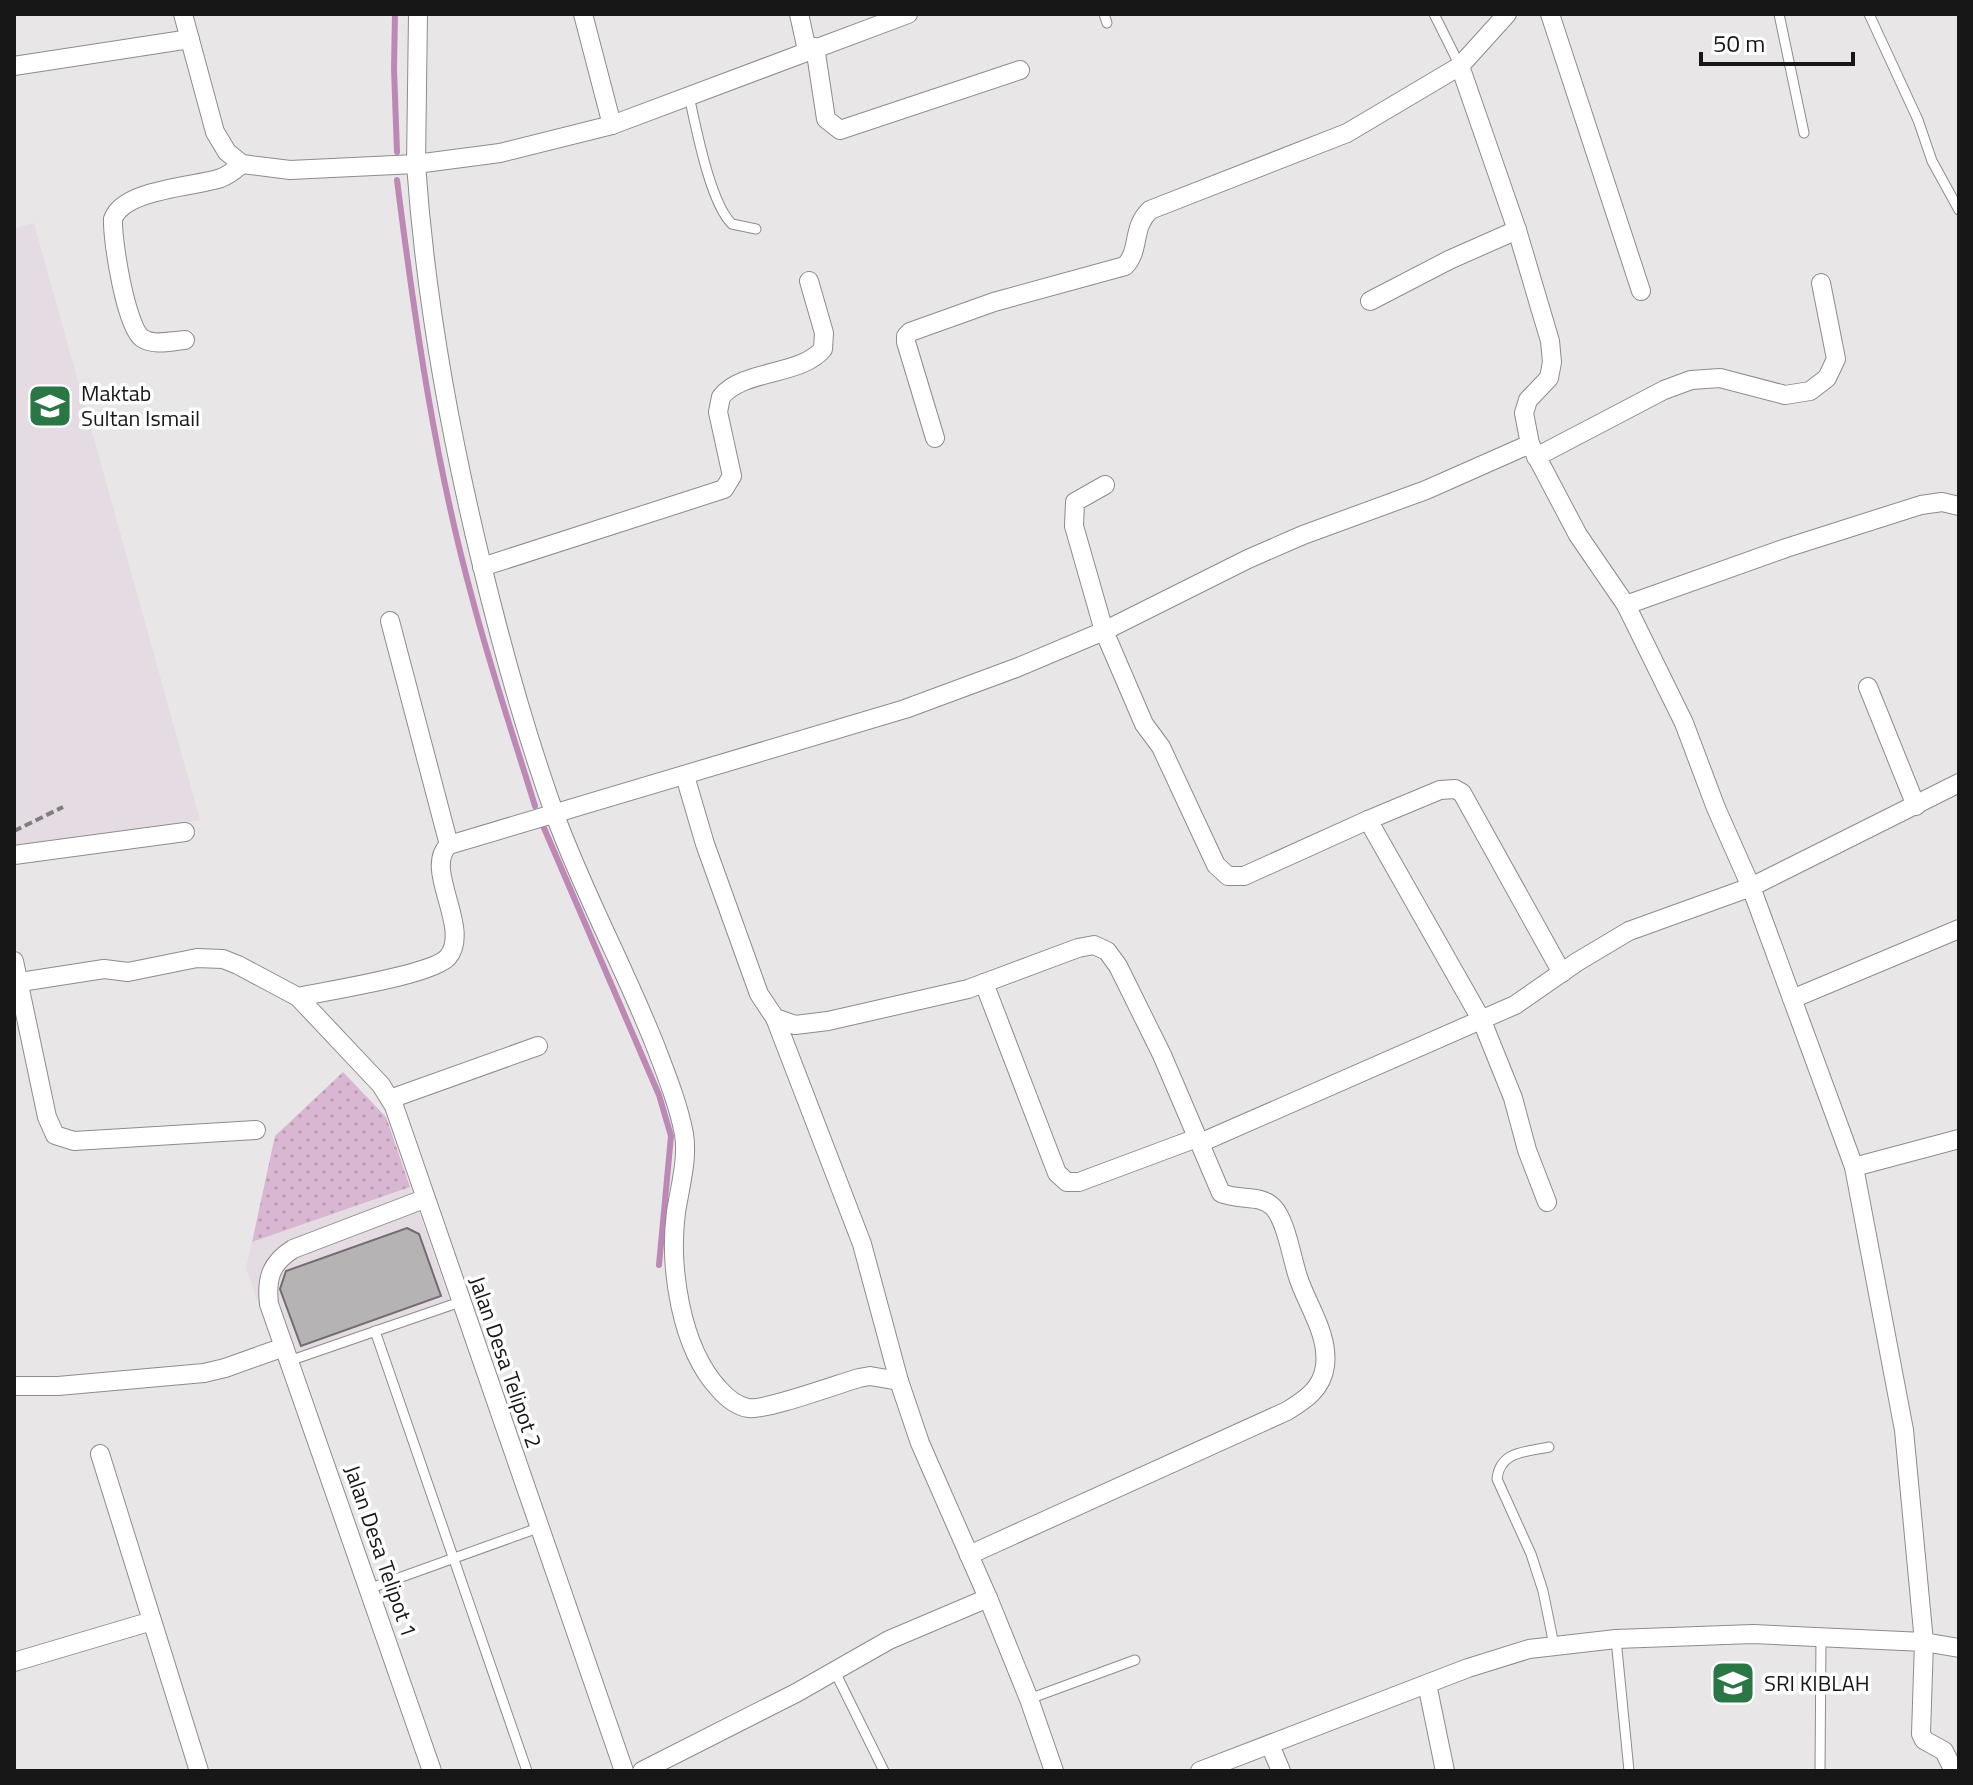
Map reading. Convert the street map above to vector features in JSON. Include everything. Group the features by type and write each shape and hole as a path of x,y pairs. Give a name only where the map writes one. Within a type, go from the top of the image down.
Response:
{"street":[{"path":"183,14 215,132 227,152 242,164 290,170 416,164 500,153 612,125 908,14"},
{"path":"418,14 416,164 428,301 460,472 505,661 554,812 574,865 649,1030 681,1121 685,1137 674,1255 678,1295 687,1329 700,1360 716,1386 734,1403 749,1409 859,1378 870,1376 899,1381"},
{"path":"583,14 612,125"},
{"path":"799,14 811,49 826,119 840,130 1020,70"},
{"path":"935,438 906,342 910,332 994,302 1125,266 1133,258 1141,219 1150,210 1347,133 1460,66 1507,14"},
{"path":"1550,14 1641,291"},
{"path":"14,66 190,39"},
{"path":"1460,66 1517,230 1550,341 1552,362 1549,378 1528,400 1524,413 1533,451 1578,535 1626,605 1684,723 1716,808 1751,887 1854,1167 1904,1430 1924,1642 1921,1734 1924,1740 1944,1751 1954,1771"},
{"path":"185,340 149,342 138,334 126,303 113,219 115,212 127,203 167,189 223,178 242,164"},
{"path":"1370,301 1449,260 1517,230"},
{"path":"482,567 724,489 732,476 718,412 721,397 732,387 812,359 823,349 824,333 809,281"},
{"path":"298,997 424,970 447,958 455,934 440,863 444,849 449,845 905,709 1016,668 1104,631 1275,547 1533,451 1691,380 1720,378 1785,395 1810,391 1827,378 1836,359 1821,283"},
{"path":"1105,485 1075,502 1074,526 1104,631 1144,724 1161,747 1221,872 1236,878 1244,876 1448,788 1462,793 1562,973"},
{"path":"1626,605 1907,509 1942,502 1959,506"},
{"path":"390,621 449,845"},
{"path":"1868,687 1916,806"},
{"path":"685,776 705,844 759,994 775,1018 862,1244 899,1381 920,1443 988,1598 1054,1771"},
{"path":"984,983 1057,1173 1067,1182 1079,1182 1199,1140 1482,1021 1515,1005 1629,931 1751,887 1959,783"},
{"path":"1368,820 1482,1021 1513,1098 1527,1150 1547,1202"},
{"path":"14,855 185,832"},
{"path":"1792,999 1959,929"},
{"path":"775,1018 795,1025 828,1021 968,989 1078,948 1094,945 1107,951 1118,966 1162,1055 1221,1193 1235,1199 1265,1201 1276,1209 1325,1348 1320,1384 1307,1398 1287,1411 969,1555"},
{"name":"Jalan Desa Telipot 2","path":"17,983 104,969 128,972 197,958 238,965 298,997 381,1085 390,1099 624,1771"},
{"path":"14,961 47,1117 55,1135 74,1141 256,1130"},
{"path":"390,1099 538,1046"},
{"path":"1854,1167 1959,1139"},
{"name":"Jalan Desa Telipot 1","path":"424,1199 293,1249 279,1258 270,1272 267,1287 269,1304 432,1771"},
{"path":"14,1386 58,1386 204,1373 287,1354"},
{"path":"100,1454 199,1771"},
{"path":"642,1771 835,1672 889,1640 988,1598"},
{"path":"14,1662 152,1621"},
{"path":"1200,1771 1427,1684 1529,1649 1616,1639 1753,1634 1924,1642 1959,1648"},
{"path":"1427,1684 1445,1771"},
{"path":"1270,1745 1281,1771"}],"lane":[{"path":"1434,14 1460,66"},
{"path":"1779,14 1804,133"},
{"path":"1869,14 1918,120 1932,161 1959,210"},
{"path":"689,96 704,158 723,212 732,224 756,229"},
{"path":"287,1354 375,1331 460,1302"},
{"path":"375,1331 527,1771"},
{"path":"1549,1447 1508,1457 1499,1466 1497,1479 1535,1566 1554,1645"},
{"path":"368,1589 538,1528"},
{"path":"1820,1771 1821,1637"},
{"path":"1616,1639 1629,1771"},
{"path":"1029,1699 1135,1660"},
{"path":"835,1672 884,1771"}],"path":[{"path":"14,831 63,807"}],"shaded area":[{"name":"Maktab Sultan Ismail","path":"34,223 200,820 14,848 14,228"},
{"path":"343,1072 386,1117 410,1187 252,1242 275,1136"},
{"path":"410,1187 453,1311 281,1370 246,1268 252,1242"}],"building":[{"path":"407,1228 419,1234 441,1296 301,1346 280,1289 286,1271"}],"waterway":[{"path":"395,14 397,152"},
{"path":"397,180 419,339 448,497 480,627 535,806"},
{"path":"544,828 659,1095 671,1136 659,1265"}],"place":[{"name":"Maktab Sultan Ismail","path":"50,406"},
{"name":"SRI KIBLAH","path":"1733,1683"}]}
